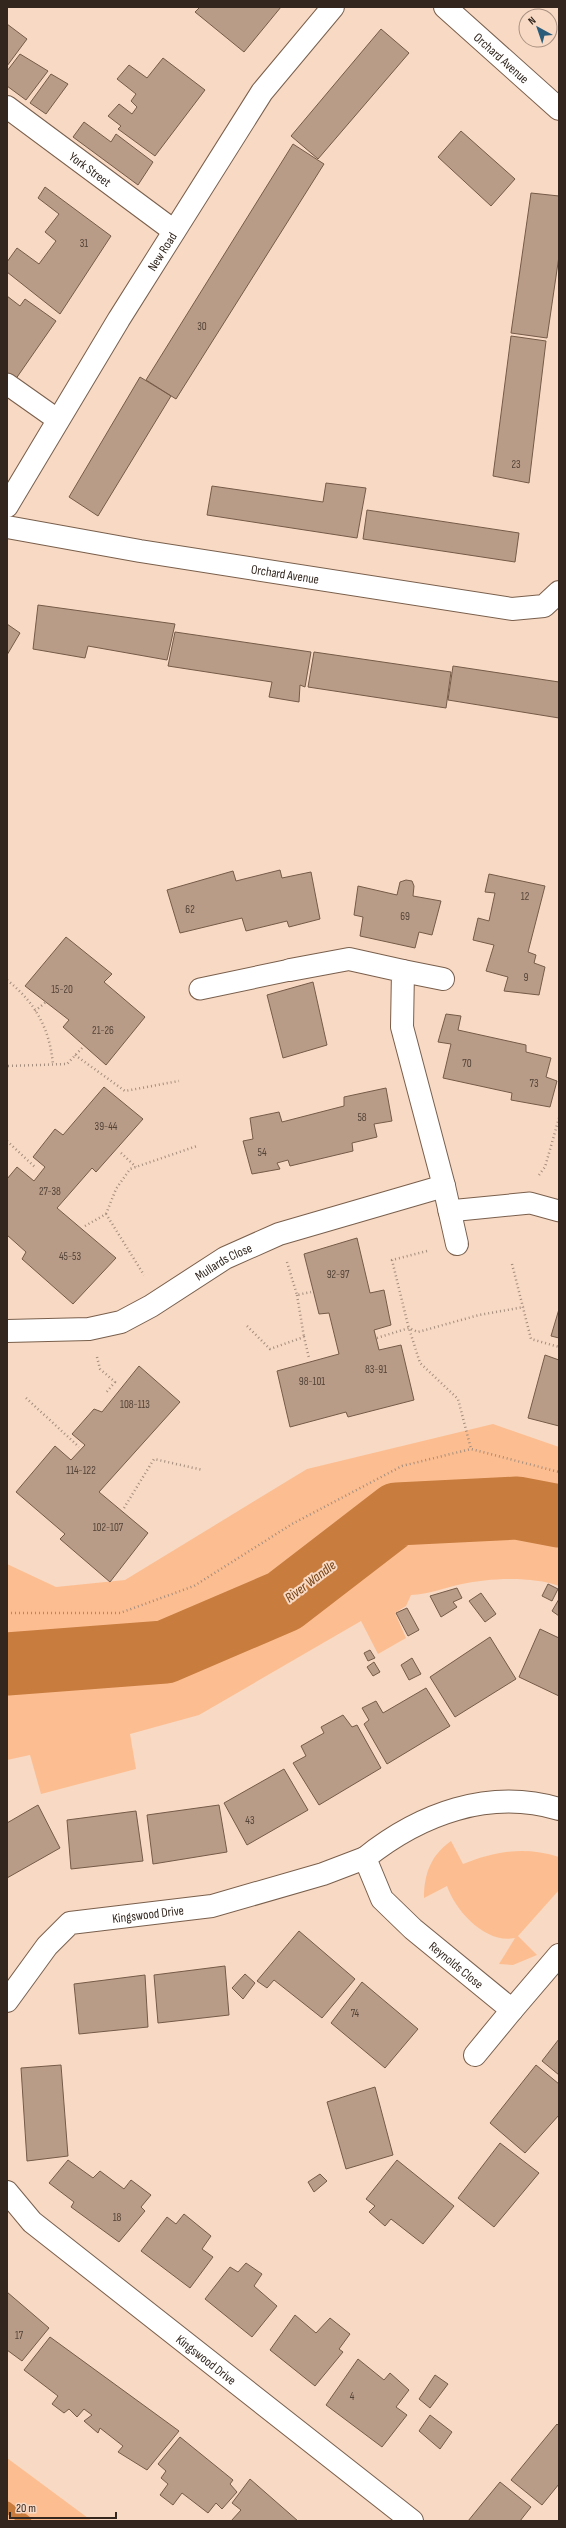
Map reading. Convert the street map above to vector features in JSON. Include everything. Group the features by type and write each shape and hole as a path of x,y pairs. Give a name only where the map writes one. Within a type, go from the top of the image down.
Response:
{"street":[{"name":"New Road","path":"7,506 174,231 262,92 332,7"},
{"name":"Orchard Avenue","path":"445,7 559,109"},
{"name":"York Street","path":"7,107 174,231"},
{"name":"Orchard Avenue","path":"7,527 140,551 512,609 544,606 559,592"},
{"path":"290,970 349,959 443,979"},
{"path":"403,971 402,1027 444,1186 457,1244"},
{"name":"Mullards Close","path":"7,1331 89,1329 121,1322 226,1258 279,1234 444,1186"},
{"path":"365,1858 408,1828 441,1814 481,1802 512,1802 559,1809"},
{"name":"Kingswood Drive","path":"7,2001 47,1946 70,1924 212,1906 323,1874 365,1858"},
{"name":"Reynolds Close","path":"365,1858 382,1898 413,1929 512,2010"},
{"path":"475,2055 559,1955"},
{"name":"Kingswood Drive","path":"7,2192 32,2222 412,2521"}],"lane":[{"path":"7,384 58,420"},
{"path":"200,989 290,970"},
{"path":"449,1211 530,1203 559,1211"}],"path":[{"path":"7,980 43,1021 51,1043 53,1065"},
{"path":"35,1011 46,1002"},
{"path":"8,1066 67,1064 82,1047"},
{"path":"75,1055 125,1091 179,1081"},
{"path":"530,1203 533,1182 545,1167 559,1118"},
{"path":"7,1141 36,1168"},
{"path":"86,1226 106,1214 116,1189 130,1169 197,1146"},
{"path":"121,1154 136,1167"},
{"path":"106,1214 122,1243 161,1299"},
{"path":"279,1234 297,1295 309,1358"},
{"path":"457,1244 392,1260 409,1328 420,1363 458,1399 471,1449"},
{"path":"512,1264 531,1339 559,1347"},
{"path":"297,1295 312,1292"},
{"path":"378,1338 409,1328 418,1332 479,1315 524,1307"},
{"path":"247,1326 270,1349 304,1337"},
{"path":"89,1329 100,1369 115,1382 105,1394"},
{"path":"26,1398 79,1447"},
{"path":"7,1613 120,1613 194,1586 292,1524 402,1466 471,1449 559,1472"},
{"path":"124,1508 154,1459 203,1470"}],"shaded area":[{"path":"493,1424 559,1447 559,1586 524,1579 498,1579 462,1584 411,1595 406,1606 395,1613 406,1638 378,1654 361,1621 199,1715 130,1734 136,1769 41,1794 30,1755 7,1760 7,1564 56,1587 125,1580 307,1469"},
{"path":"451,1841 463,1864 499,1853 522,1851 559,1857 559,1890 518,1936 537,1955 513,1965 499,1964 515,1938 504,1939 483,1931 457,1906 447,1886 424,1898 425,1881 430,1866 438,1852"},
{"path":"7,2458 92,2521 7,2521"}],"building":[{"path":"200,7 281,7 244,52 195,12"},
{"path":"7,24 27,39 7,66"},
{"path":"381,29 409,53 318,159 291,136"},
{"path":"20,54 48,71 26,100 7,86 7,71"},
{"path":"163,58 205,90 155,156 118,129 121,126 108,116 119,104 132,114 137,107 131,101 136,94 117,79 129,65 147,78"},
{"path":"51,74 68,84 46,114 30,103"},
{"path":"84,122 111,142 116,134 153,162 138,185 73,137"},
{"path":"461,131 515,179 491,206 438,157"},
{"path":"293,144 324,164 176,399 146,380"},
{"path":"45,187 111,236 60,314 7,272 7,262 17,248 39,264 56,241 45,232 59,214 38,198"},
{"path":"531,193 559,196 559,256 547,338 511,333"},
{"path":"7,296 20,306 25,299 56,321 13,383 7,379"},
{"path":"511,336 546,341 529,483 493,476"},
{"path":"140,377 171,396 98,516 69,497"},
{"path":"326,483 366,488 357,538 207,515 212,486 323,502"},
{"path":"367,510 519,533 515,562 363,539"},
{"path":"38,605 175,624 167,660 88,646 85,658 33,649"},
{"path":"7,624 20,633 7,655"},
{"path":"175,632 311,652 305,687 300,685 299,702 269,697 272,682 168,666"},
{"path":"314,652 451,672 446,708 308,687"},
{"path":"453,666 559,682 559,718 448,700"},
{"path":"280,870 282,878 311,872 320,919 289,927 287,921 246,931 242,918 180,933 167,890 233,871 236,881"},
{"path":"489,874 545,886 528,952 536,955 534,963 545,967 539,995 504,991 508,977 486,971 494,945 473,940 478,918 489,921 495,893 485,892"},
{"path":"406,880 412,881 414,886 413,896 441,901 432,935 419,932 415,948 360,936 363,917 354,915 358,886 397,895 400,882"},
{"path":"66,937 112,974 104,982 145,1017 106,1065 63,1027 69,1020 25,986"},
{"path":"313,982 327,1045 283,1058 267,995"},
{"path":"446,1014 461,1016 458,1030 526,1045 526,1052 551,1058 546,1077 557,1081 550,1107 511,1100 512,1093 443,1078 451,1044 438,1042"},
{"path":"104,1087 143,1119 96,1172 92,1168 57,1208 116,1258 73,1304 22,1259 26,1252 7,1235 7,1179 17,1167 34,1181 45,1167 33,1157 55,1129 63,1135"},
{"path":"386,1088 392,1121 374,1124 377,1137 352,1143 353,1151 290,1166 288,1160 277,1163 280,1169 252,1174 243,1141 253,1139 250,1118 279,1112 282,1122 344,1106 344,1097"},
{"path":"357,1238 370,1293 384,1290 391,1325 374,1330 379,1350 401,1345 414,1400 348,1417 346,1412 290,1427 277,1371 339,1354 329,1313 319,1314 304,1254"},
{"path":"559,1309 559,1338 551,1336"},
{"path":"545,1355 559,1360 559,1426 528,1418"},
{"path":"139,1366 180,1402 99,1492 148,1533 110,1582 60,1539 65,1534 16,1492 55,1446 71,1460 85,1445 72,1434 94,1409 102,1412"},
{"path":"548,1584 558,1589 552,1601 542,1596"},
{"path":"457,1588 462,1598 453,1602 457,1607 441,1617 430,1596"},
{"path":"481,1593 496,1614 485,1622 469,1601"},
{"path":"559,1599 559,1616 552,1611"},
{"path":"407,1608 419,1630 408,1636 396,1613"},
{"path":"540,1629 559,1638 559,1696 519,1677"},
{"path":"490,1637 516,1679 455,1717 430,1677"},
{"path":"370,1650 375,1658 368,1661 364,1653"},
{"path":"412,1658 421,1674 409,1680 401,1665"},
{"path":"374,1662 380,1672 373,1676 367,1667"},
{"path":"426,1688 450,1726 387,1764 364,1724 369,1720 362,1708 376,1701 383,1713"},
{"path":"343,1715 352,1727 357,1725 381,1768 319,1805 293,1763 306,1756 301,1746 324,1733 321,1727"},
{"path":"284,1769 308,1810 247,1845 224,1803"},
{"path":"38,1805 60,1848 7,1878 7,1823"},
{"path":"219,1805 227,1852 153,1864 147,1815"},
{"path":"136,1811 143,1861 71,1869 67,1820"},
{"path":"299,1931 355,1979 322,2018 274,1980 267,1988 257,1981"},
{"path":"225,1966 229,2015 158,2023 154,1975"},
{"path":"245,1974 255,1983 243,1999 232,1988"},
{"path":"145,1975 148,2027 79,2034 74,1984"},
{"path":"362,1982 418,2029 385,2068 331,2023"},
{"path":"559,2039 559,2075 542,2061"},
{"path":"61,2065 68,2156 27,2161 21,2068"},
{"path":"536,2065 559,2084 559,2115 525,2153 490,2123"},
{"path":"375,2087 393,2155 346,2169 327,2102"},
{"path":"500,2143 539,2173 494,2227 458,2198"},
{"path":"68,2160 93,2178 100,2171 124,2189 131,2180 151,2195 141,2207 145,2211 119,2242 71,2207 74,2202 49,2183"},
{"path":"397,2160 454,2206 423,2244 391,2219 385,2226 369,2212 375,2206 366,2199"},
{"path":"320,2174 327,2181 314,2192 308,2182"},
{"path":"184,2214 211,2236 202,2249 213,2257 190,2288 141,2251 167,2217 176,2224"},
{"path":"246,2263 262,2274 254,2286 277,2306 252,2337 205,2299 230,2267 238,2272"},
{"path":"7,2292 49,2328 22,2361 7,2350"},
{"path":"295,2315 316,2333 330,2318 350,2334 339,2349 343,2352 315,2386 270,2350"},
{"path":"50,2337 179,2431 147,2470 118,2452 123,2446 100,2428 98,2433 84,2421 92,2415 84,2409 77,2417 69,2409 64,2413 52,2404 58,2396 24,2370"},
{"path":"358,2359 384,2380 390,2373 409,2390 396,2407 407,2415 382,2447 326,2405"},
{"path":"435,2375 448,2384 430,2408 419,2399"},
{"path":"430,2415 452,2432 440,2449 419,2431"},
{"path":"557,2424 559,2426 559,2484 542,2505 511,2480"},
{"path":"180,2437 233,2480 230,2484 237,2492 222,2509 216,2503 208,2513 182,2493 173,2505 160,2495 168,2484 161,2478 166,2471 158,2464"},
{"path":"250,2479 298,2521 231,2521 241,2510 232,2503"},
{"path":"500,2482 531,2507 520,2521 468,2521"}],"waterway":[{"name":"River Wandle","path":"7,1664 165,1652 284,1601 397,1514 517,1508 559,1516"},
{"name":"River Wandle","path":"7,2507 26,2521"}]}
